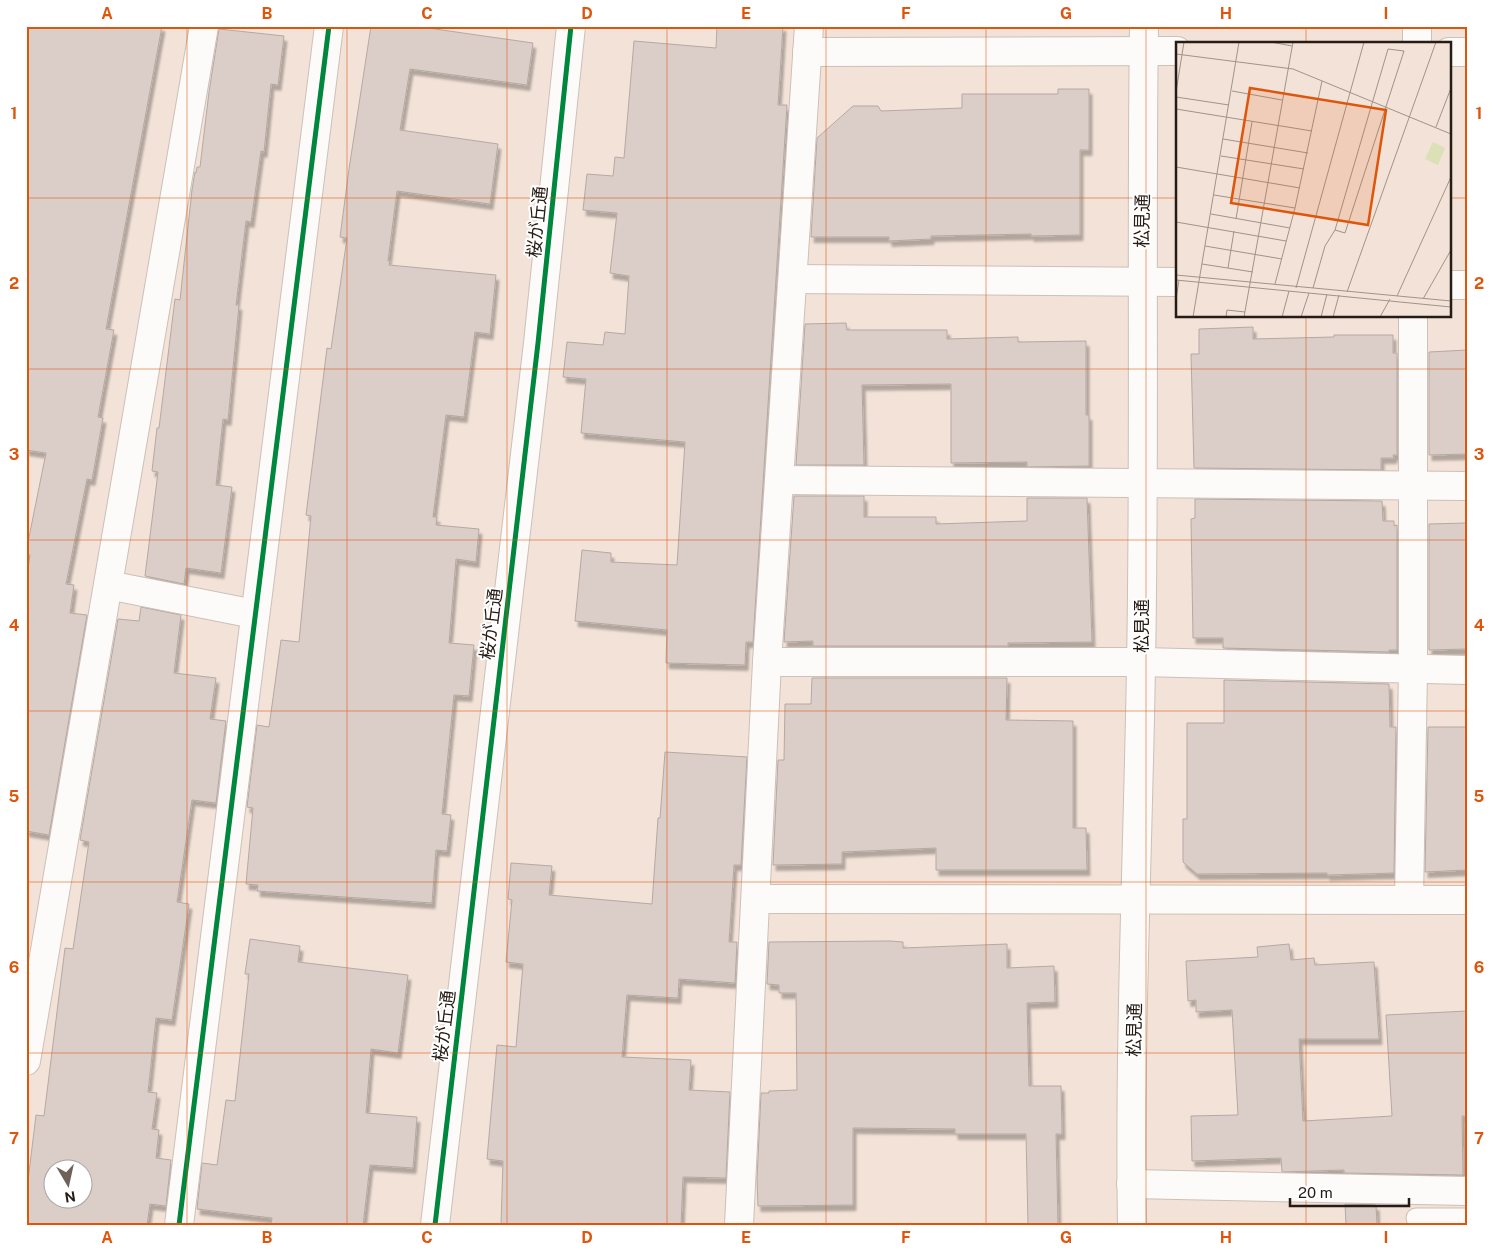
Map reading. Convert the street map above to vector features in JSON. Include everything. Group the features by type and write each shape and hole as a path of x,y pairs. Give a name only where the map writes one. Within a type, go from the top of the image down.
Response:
{"street":[{"path":"26,1062 204,26"},
{"path":"179,1225 329,26"},
{"name":"桜が丘通","path":"435,1225 538,343 571,26"},
{"path":"1417,26 1417,42"},
{"path":"739,1225 767,662 808,39 1144,38 1176,51"},
{"name":"松見通","path":"1132,1225 1141,662 1144,38"},
{"path":"1450,52 1467,52"},
{"path":"793,279 1176,282"},
{"path":"1450,285 1467,285"},
{"path":"1409,900 1413,670 1413,318"},
{"path":"780,480 1467,486"},
{"path":"108,585 254,614"},
{"path":"767,662 1141,662 1467,670"},
{"path":"756,900 1467,900"},
{"path":"1132,1184 1467,1191"}],"lane":[{"path":"1416,1218 1467,1218"}],"building":[{"path":"26,26 162,26 106,329 114,330 98,417 103,418 92,480 87,479 66,584 74,585 70,613 87,615 49,835 26,831 26,582 30,555 26,554 26,552 46,453 26,450"},
{"path":"371,26 414,26 533,43 527,85 410,69 400,130 498,144 490,204 397,191 388,261 390,261 389,265 496,275 490,334 475,332 464,417 446,415 433,517 437,517 436,525 479,529 476,562 456,559 449,643 474,645 469,696 454,695 442,814 451,815 447,851 436,850 432,903 257,891 258,885 246,884 253,808 247,807 257,725 269,727 281,640 299,642 311,516 306,515 327,348 331,349 347,238 340,237"},
{"path":"717,26 783,26 778,105 787,105 753,642 746,642 745,665 666,663 667,630 575,621 582,550 611,553 611,562 677,565 685,442 581,433 586,379 563,377 567,342 603,345 605,332 625,334 629,276 610,273 617,213 583,210 587,174 613,176 615,157 624,158 634,41 716,48"},
{"path":"219,29 284,36 278,85 271,84 264,152 261,151 251,222 246,221 236,305 239,305 228,420 223,419 216,485 232,487 221,573 186,568 184,584 145,576 158,472 152,471 157,428 159,428 175,299 180,300 192,190 195,172 197,167 200,167"},
{"path":"1058,89 1089,89 1089,150 1080,150 1080,235 931,236 931,239 889,241 889,237 811,237 817,138 853,106 878,106 881,111 962,108 962,94 1058,94"},
{"path":"846,323 847,330 947,330 947,339 1018,337 1018,342 1086,341 1086,415 1089,415 1089,466 1027,467 1027,462 951,463 951,384 862,385 864,465 796,465 805,324"},
{"path":"1253,327 1253,339 1334,337 1334,335 1393,335 1393,353 1397,353 1397,455 1393,455 1394,458 1381,458 1381,470 1194,468 1191,354 1199,354 1199,329"},
{"path":"1467,350 1467,454 1429,455 1429,352"},
{"path":"794,496 864,496 864,517 936,517 936,524 1027,521 1027,498 1087,498 1092,642 1008,643 1008,646 813,646 813,641 784,642"},
{"path":"1195,499 1382,501 1383,521 1394,521 1394,526 1397,525 1397,650 1389,650 1389,652 1223,648 1223,638 1193,638 1191,519 1195,518"},
{"path":"1467,523 1467,649 1429,650 1429,524"},
{"path":"141,607 181,615 174,673 216,678 210,719 226,721 216,803 192,800 177,902 189,904 172,1020 156,1018 148,1092 157,1093 152,1129 159,1130 156,1158 171,1160 166,1206 150,1204 147,1225 26,1225 26,1197 36,1115 44,1116 65,948 73,949 89,842 80,840 118,619 139,621"},
{"path":"812,678 1007,678 1006,720 1073,721 1073,828 1086,828 1087,870 936,870 936,848 842,852 842,864 773,865 778,760 784,760 785,704 811,704"},
{"path":"1224,680 1389,684 1390,727 1396,727 1394,873 1327,875 1327,873 1197,874 1183,862 1183,819 1187,819 1187,723 1224,723"},
{"path":"1428,727 1467,727 1467,870 1425,872"},
{"path":"665,752 747,757 741,865 734,865 729,942 737,942 735,983 679,979 678,998 627,995 622,1057 691,1060 689,1090 730,1092 726,1178 683,1177 681,1225 501,1225 503,1161 487,1159 497,1045 516,1047 523,964 506,962 512,900 508,899 511,863 552,866 549,895 652,904"},
{"path":"250,939 300,946 298,962 408,975 398,1053 371,1049 366,1113 417,1117 413,1168 370,1165 363,1225 271,1225 272,1218 197,1209 202,1163 217,1165 226,1100 235,1101 249,974 245,974"},
{"path":"769,942 903,942 903,948 1007,944 1007,968 1054,966 1055,1002 1027,1003 1029,1086 1061,1086 1062,1134 1056,1134 1058,1225 1028,1225 1026,1134 955,1134 955,1129 853,1128 853,1205 758,1206 757,1179 761,1093 797,1090 796,993 779,993 779,985 767,984"},
{"path":"1289,944 1291,960 1314,958 1315,965 1374,962 1379,1039 1299,1039 1303,1121 1392,1116 1386,1015 1467,1011 1467,1116 1462,1116 1463,1175 1344,1173 1344,1170 1282,1172 1281,1158 1192,1161 1191,1116 1238,1115 1232,1010 1196,1012 1196,1000 1188,1001 1186,961 1258,957 1257,947"},
{"path":"1345,1204 1376,1205 1377,1225 1346,1225"}],"cycle path":[{"path":"179,1225 329,26"},
{"path":"435,1225 538,343 571,26"}]}
